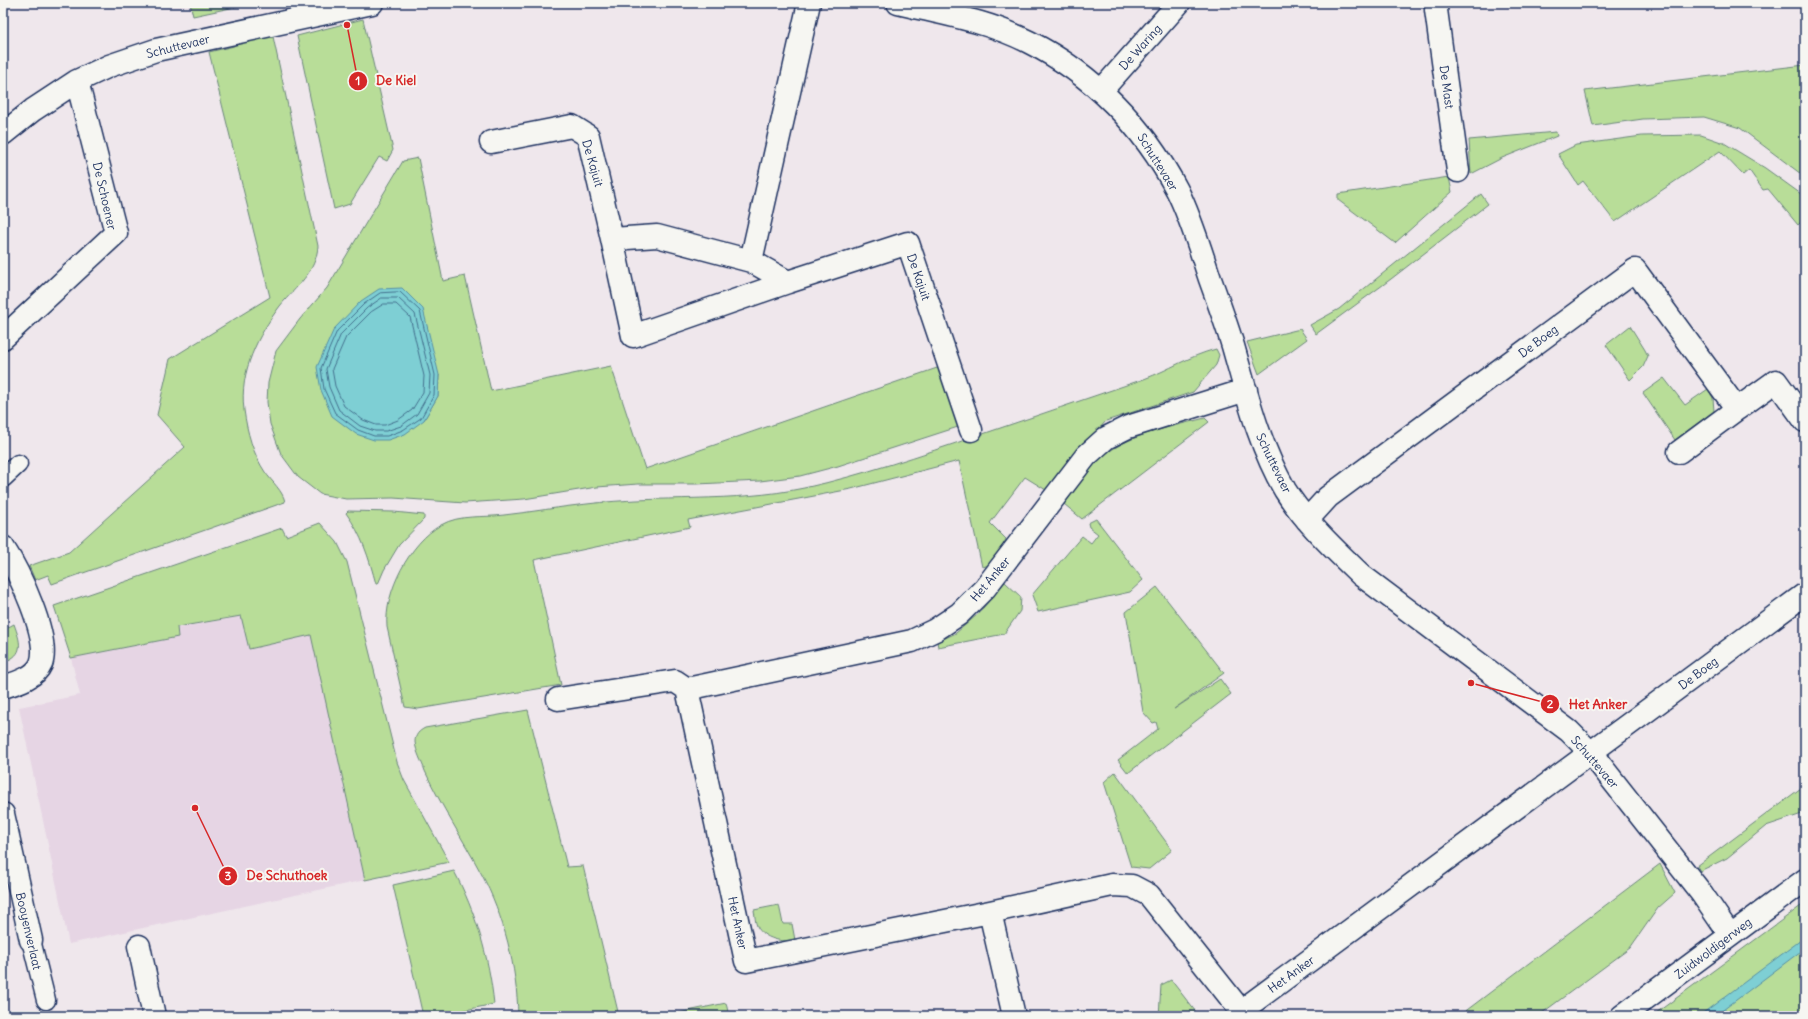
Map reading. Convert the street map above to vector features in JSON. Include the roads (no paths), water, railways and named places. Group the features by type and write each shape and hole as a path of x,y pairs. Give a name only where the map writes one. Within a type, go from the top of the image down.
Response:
{"street":[{"name":"Schuttevaer","path":"3,134 33,110 77,81 109,66 156,50 372,3"},
{"path":"751,261 809,3"},
{"name":"Schuttevaer","path":"898,3 968,18 1023,40 1059,59 1101,91 1138,130 1160,160 1178,192 1197,240 1231,338 1257,428 1269,458 1286,490 1307,520 1361,575 1569,731 1591,753 1702,894 1730,935"},
{"name":"De Waring","path":"1101,91 1179,3"},
{"name":"De Mast","path":"1437,3 1436,10 1458,171"},
{"name":"De Schoener","path":"3,338 116,233 77,81"},
{"name":"De Kajuit","path":"491,142 572,126 588,136 633,336 788,282 908,243 971,430"},
{"path":"612,239 657,236 751,261 788,282"},
{"name":"De Boeg","path":"1307,520 1328,497 1635,270 1737,409"},
{"path":"1679,452 1776,381 1805,421"},
{"name":"Het Anker","path":"1246,390 1128,427 1106,438 1086,456 985,588 960,614 935,630 905,643 687,689 746,961 990,912 1112,885 1132,886 1150,895 1241,1011 1591,753"},
{"path":"3,547 22,581 42,638 43,653 40,665 32,674 20,682 3,687"},
{"name":"De Boeg","path":"1591,753 1805,594"},
{"path":"558,699 675,681 687,689"},
{"name":"Booyenverlaat","path":"3,814 31,940"},
{"name":"Zuidwoldigerweg","path":"1622,1016 1805,880"},
{"path":"990,912 1014,1016"},
{"path":"139,946 154,1016"}],"lane":[{"path":"3,478 18,464"},
{"name":"Booyenverlaat","path":"31,940 46,1000"}],"water":[{"path":"402,288 423,309 439,375 438,396 424,420 405,434 388,440 374,440 356,434 332,416 321,390 317,367 334,329 361,301 379,289"},
{"path":"1805,937 1805,948 1715,1016 1699,1016"}],"place":[{"name":"De Kiel","path":"347,25"},
{"name":"Het Anker","path":"1471,683"},
{"name":"De Schuthoek","path":"195,808"}]}
